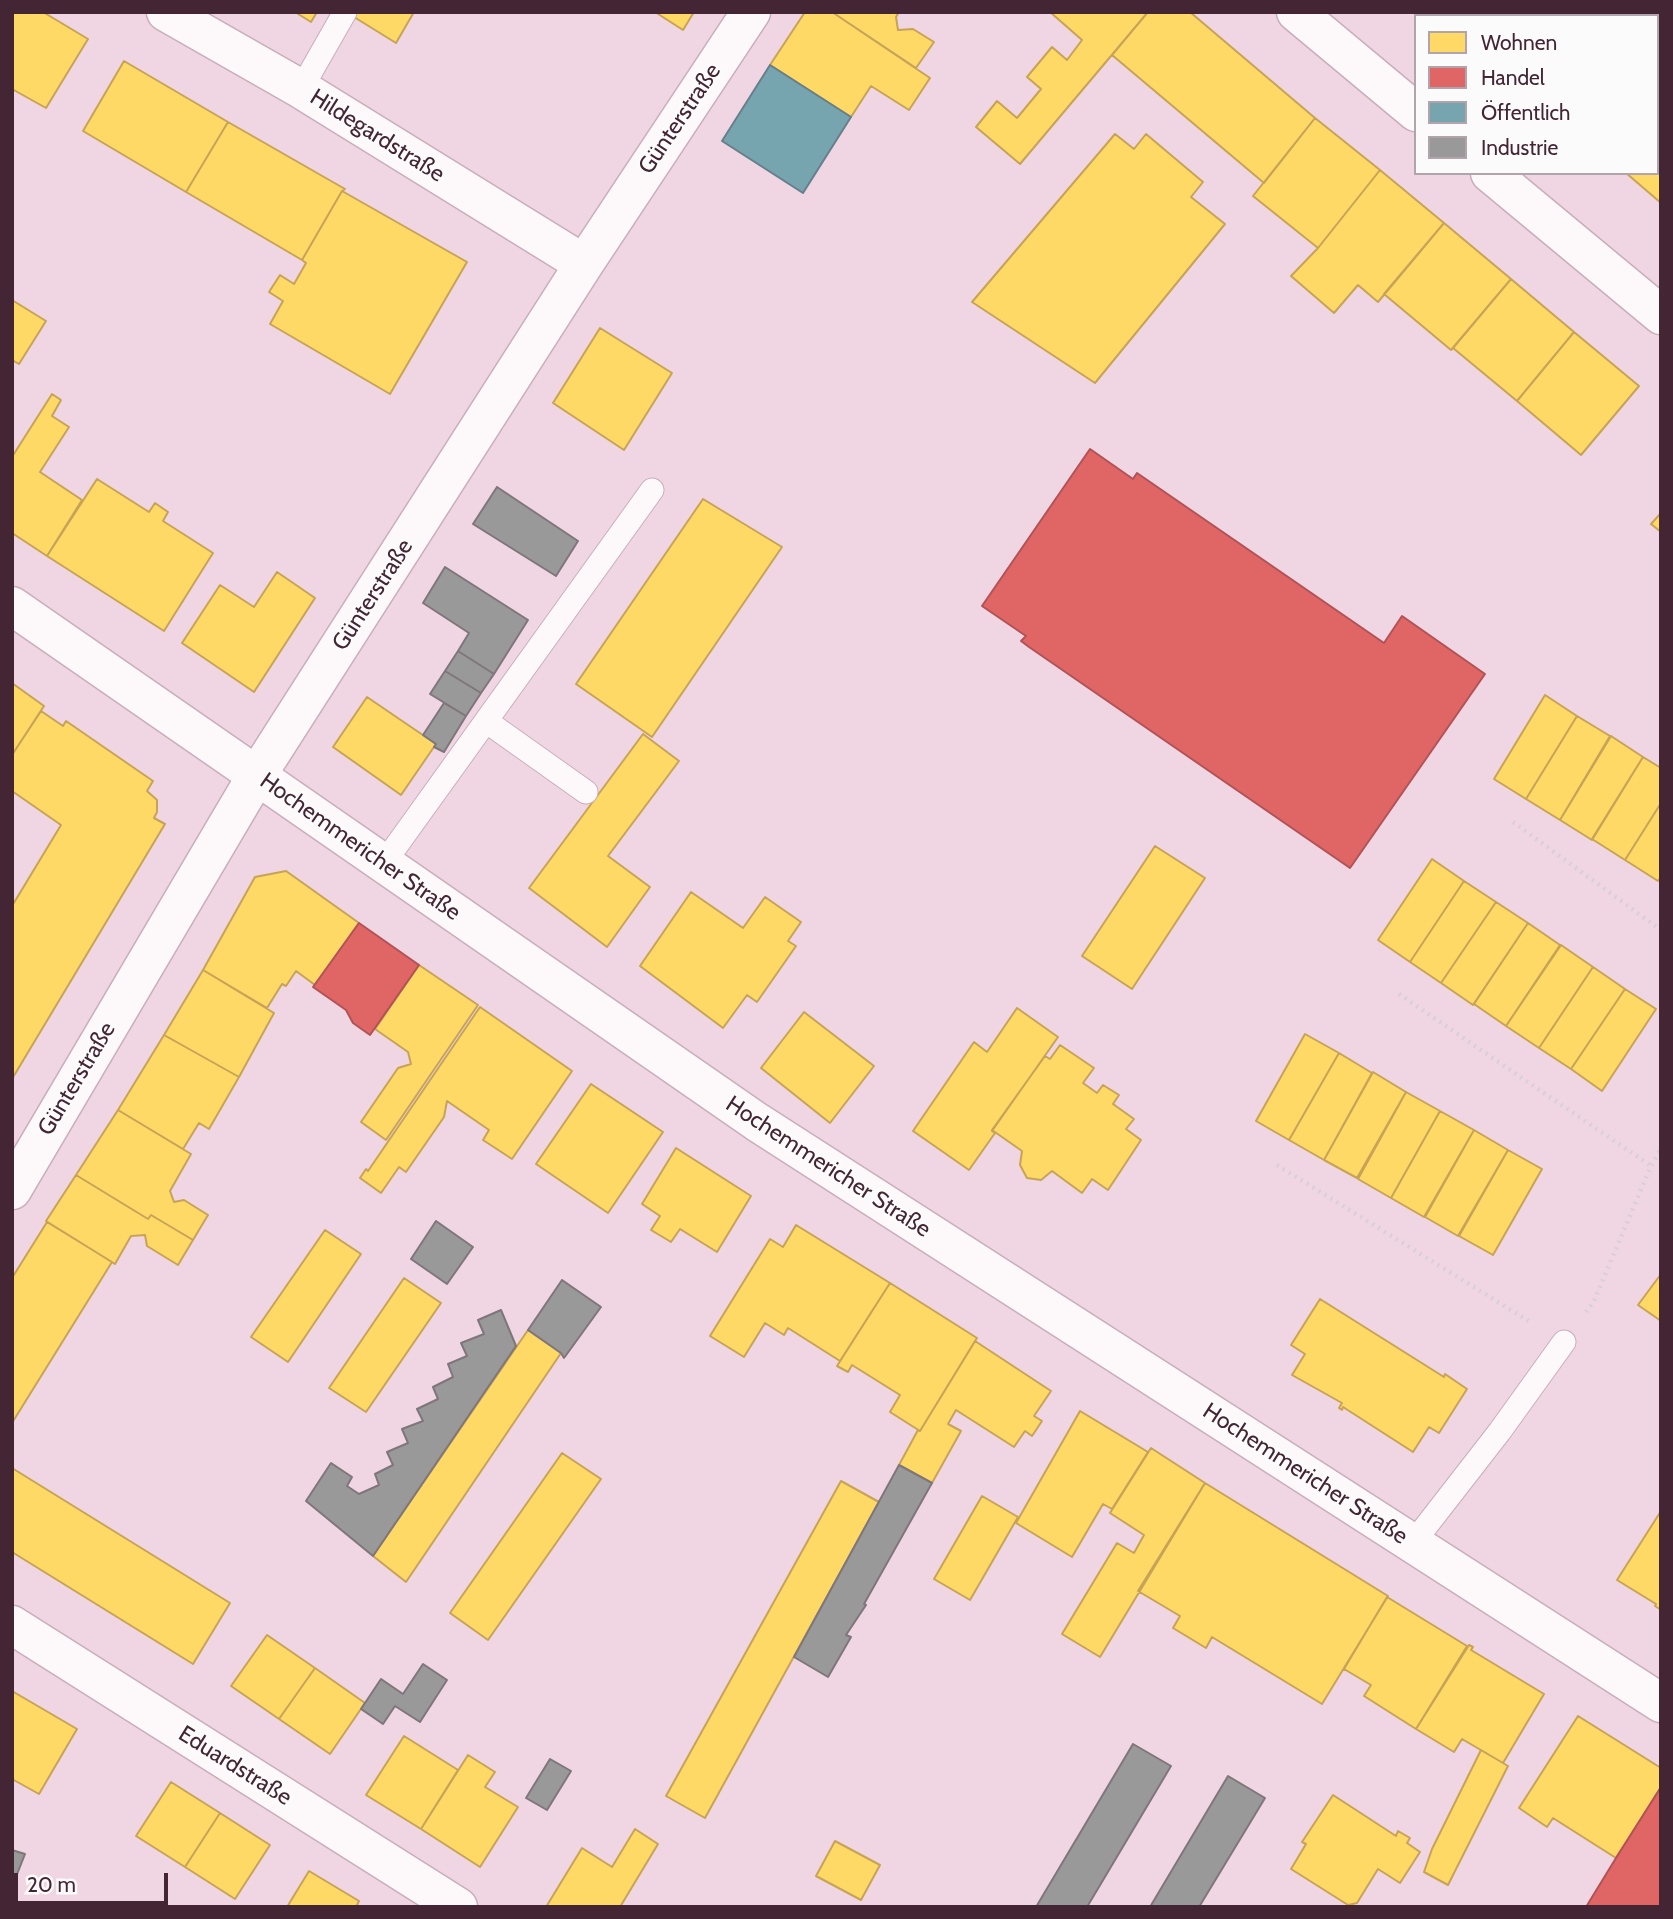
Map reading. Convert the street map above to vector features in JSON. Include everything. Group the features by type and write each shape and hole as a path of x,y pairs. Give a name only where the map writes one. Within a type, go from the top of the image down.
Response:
{"street":[{"name":"Hildegardstraße","path":"166,12 301,89 584,264"},
{"name":"Günterstraße","path":"12,1190 257,775 584,264 751,12"},
{"path":"1296,12 1414,109"},
{"path":"1492,175 1661,315"},
{"name":"Hochemmericher Straße","path":"12,606 757,1122 1661,1703"},
{"name":"Eduardstraße","path":"12,1625 458,1907"}],"lane":[{"path":"301,89 345,12"},
{"path":"384,863 652,490"},
{"path":"486,720 586,792"},
{"path":"1413,1544 1564,1342"}],"path":[{"path":"1513,822 1661,930"},
{"path":"1399,994 1651,1166"},
{"path":"1277,1165 1564,1342 1594,1301 1651,1166 1661,1149"}],"building: Wohnen":[{"path":"12,12 43,12 88,39 46,108 12,89"},
{"path":"295,12 317,12 311,22"},
{"path":"356,12 414,12 396,43 354,17"},
{"path":"655,12 694,12 683,30"},
{"path":"805,12 832,12 930,78 909,110 871,86 851,117 770,65"},
{"path":"832,12 899,12 896,17 898,30 913,29 934,42 916,68"},
{"path":"1050,12 1148,12 1020,164 976,127 997,101 1017,118 1041,89 1027,77 1052,47 1067,60 1082,40"},
{"path":"1148,12 1190,12 1315,118 1264,183 1112,55"},
{"path":"1583,12 1582,14 1431,13"},
{"path":"124,61 228,122 186,192 83,131"},
{"path":"1661,106 1661,203 1628,175 1659,175"},
{"path":"1315,118 1380,170 1318,248 1253,196"},
{"path":"228,122 345,189 302,260 186,192"},
{"path":"1115,134 1134,149 1146,134 1203,182 1191,197 1225,224 1095,383 972,302"},
{"path":"1380,170 1444,223 1378,302 1358,285 1334,313 1291,276 1318,248"},
{"path":"342,191 467,262 390,394 270,324 283,301 269,292 280,275 294,284 306,263 302,260"},
{"path":"1444,223 1511,279 1451,350 1384,294"},
{"path":"1511,279 1574,332 1517,401 1453,348"},
{"path":"12,300 46,321 19,364 12,360"},
{"path":"600,328 672,373 624,450 553,403"},
{"path":"1574,332 1639,386 1581,455 1517,401"},
{"path":"52,394 61,400 52,416 69,427 40,472 82,500 47,556 12,533 12,457"},
{"path":"97,479 149,512 155,503 168,512 163,521 213,553 164,631 47,556"},
{"path":"703,499 782,547 652,737 576,684"},
{"path":"1661,513 1661,532 1651,524"},
{"path":"277,572 315,598 254,692 182,643 220,585 254,607"},
{"path":"12,683 44,706 12,755"},
{"path":"1545,695 1577,716 1526,799 1494,779"},
{"path":"367,697 436,744 401,795 333,747"},
{"path":"41,711 63,726 66,721 153,781 147,791 157,800 154,818 165,824 12,1079 12,906 61,825 12,791 12,755"},
{"path":"1577,716 1610,736 1560,820 1526,799"},
{"path":"643,734 679,761 608,856 650,887 607,947 529,888"},
{"path":"1611,736 1643,757 1592,840 1560,820"},
{"path":"1643,757 1661,768 1661,803 1625,860 1592,839"},
{"path":"1661,803 1661,877 1658,881 1625,860"},
{"path":"1155,846 1205,878 1132,989 1082,956"},
{"path":"1432,859 1464,881 1410,962 1378,940"},
{"path":"286,871 359,923 315,985 296,971 286,986 282,984 267,1008 203,970 255,877"},
{"path":"1464,881 1496,902 1441,983 1410,962"},
{"path":"691,892 743,928 765,897 801,922 788,941 796,946 757,1002 747,995 723,1028 640,966"},
{"path":"1496,902 1528,923 1473,1005 1441,983"},
{"path":"1528,923 1560,945 1506,1026 1474,1004"},
{"path":"1561,945 1593,967 1539,1048 1506,1026"},
{"path":"419,965 478,1005 386,1140 361,1122 398,1068 411,1064 408,1052 375,1029"},
{"path":"1593,967 1625,989 1571,1069 1539,1048"},
{"path":"203,970 274,1013 239,1077 164,1035"},
{"path":"1625,989 1656,1009 1602,1091 1571,1069"},
{"path":"480,1007 572,1071 512,1159 483,1140 489,1130 447,1101 444,1117 406,1172 399,1167 381,1193 360,1178 366,1169 368,1171"},
{"path":"1017,1008 1058,1037 992,1131 995,1133 969,1170 913,1131 974,1042 987,1052"},
{"path":"804,1012 874,1066 830,1123 761,1068"},
{"path":"1305,1034 1339,1053 1289,1140 1256,1121"},
{"path":"164,1035 239,1077 209,1129 199,1123 183,1149 118,1110"},
{"path":"1060,1045 1094,1068 1083,1083 1097,1093 1103,1085 1119,1095 1113,1104 1134,1119 1126,1129 1141,1140 1108,1190 1092,1179 1082,1193 1052,1171 1041,1180 1027,1178 1020,1165 1022,1151 992,1130 1045,1056 1050,1059"},
{"path":"1339,1053 1372,1073 1324,1160 1289,1140"},
{"path":"1373,1072 1406,1092 1357,1178 1324,1160"},
{"path":"591,1084 663,1132 608,1213 536,1164"},
{"path":"1406,1092 1440,1111 1391,1198 1358,1179"},
{"path":"118,1110 191,1154 170,1191 174,1202 184,1200 208,1215 193,1240 151,1215 148,1219 76,1175"},
{"path":"1440,1111 1474,1130 1424,1217 1391,1198"},
{"path":"1474,1130 1508,1150 1458,1236 1425,1217"},
{"path":"676,1148 751,1196 717,1252 680,1229 671,1242 651,1230 660,1216 642,1204"},
{"path":"1508,1150 1542,1169 1493,1255 1459,1236"},
{"path":"76,1175 148,1219 151,1215 193,1240 178,1265 147,1246 145,1235 131,1236 115,1264 46,1221"},
{"path":"47,1222 112,1262 12,1423 12,1278"},
{"path":"796,1225 890,1283 840,1361 788,1328 784,1335 765,1323 744,1357 710,1336 770,1239 783,1247"},
{"path":"325,1230 361,1254 288,1362 251,1337"},
{"path":"1661,1274 1661,1321 1638,1305"},
{"path":"404,1278 441,1303 366,1412 329,1388"},
{"path":"890,1283 977,1338 920,1431 890,1412 900,1395 852,1365 848,1372 837,1366"},
{"path":"1320,1299 1467,1389 1439,1433 1429,1427 1413,1452 1343,1407 1342,1410 1339,1408 1342,1403 1292,1375 1305,1354 1291,1345"},
{"path":"528,1330 561,1353 406,1582 373,1556"},
{"path":"975,1341 1051,1391 1034,1416 1042,1421 1032,1436 1025,1431 1014,1447 956,1410 948,1424 961,1431 932,1483 899,1465"},
{"path":"1080,1411 1148,1452 1112,1509 1103,1504 1072,1557 1016,1523"},
{"path":"1151,1448 1205,1483 1100,1657 1062,1634 1117,1543 1134,1553 1144,1535 1110,1513"},
{"path":"562,1453 601,1479 488,1640 450,1613"},
{"path":"12,1468 230,1603 193,1664 12,1552"},
{"path":"841,1481 879,1502 705,1818 666,1796"},
{"path":"1205,1483 1388,1596 1322,1704 1212,1637 1206,1648 1173,1628 1180,1616 1138,1591"},
{"path":"982,1496 1018,1517 970,1600 934,1579"},
{"path":"1661,1511 1661,1610 1656,1604 1617,1580"},
{"path":"1387,1597 1467,1646 1416,1729 1364,1696 1371,1685 1344,1669"},
{"path":"267,1635 315,1668 279,1719 231,1686"},
{"path":"1469,1645 1473,1647 1471,1650 1544,1694 1503,1763 1462,1739 1454,1752 1416,1729"},
{"path":"315,1668 365,1703 330,1754 279,1719"},
{"path":"12,1691 77,1729 39,1794 12,1779"},
{"path":"1578,1716 1661,1768 1661,1787 1616,1858 1553,1818 1547,1827 1519,1808"},
{"path":"404,1736 458,1770 421,1829 366,1795"},
{"path":"1481,1750 1508,1766 1448,1885 1424,1872 1432,1849"},
{"path":"468,1755 495,1772 485,1787 518,1807 480,1867 421,1829"},
{"path":"171,1782 220,1813 185,1867 136,1836"},
{"path":"1333,1795 1396,1836 1398,1831 1410,1838 1407,1843 1420,1852 1400,1883 1378,1869 1357,1903 1348,1905 1291,1869 1306,1844 1302,1842"},
{"path":"220,1813 270,1845 235,1899 185,1867"},
{"path":"635,1829 658,1844 620,1907 546,1907 582,1848 612,1867"},
{"path":"835,1841 880,1865 861,1900 816,1876"},
{"path":"309,1871 359,1901 356,1907 287,1907"}],"building: Handel":[{"path":"1659,42 1661,43 1659,108"},
{"path":"1090,449 1133,479 1137,473 1384,643 1402,616 1485,674 1350,868 1029,647 1021,641 1026,636 982,606"},
{"path":"359,923 419,965 370,1035 353,1023 346,1010 313,987"},
{"path":"1661,1787 1661,1907 1586,1907 1616,1858"}],"building: Öffentlich":[{"path":"770,65 851,117 803,193 722,141"}],"building: Industrie":[{"path":"497,487 578,541 556,576 473,524"},
{"path":"445,567 528,620 494,674 458,651 469,633 423,603"},
{"path":"458,651 494,674 481,693 445,671"},
{"path":"445,671 481,693 466,716 430,694"},
{"path":"444,703 466,716 444,752 434,747 436,744 423,735"},
{"path":"436,1221 473,1247 447,1284 411,1259"},
{"path":"562,1280 601,1307 564,1358 561,1353 528,1330"},
{"path":"501,1310 516,1346 373,1556 306,1501 331,1463 352,1477 347,1486 359,1494 379,1485 375,1474 393,1465 387,1452 408,1443 402,1429 423,1421 417,1409 438,1399 433,1387 453,1377 448,1364 467,1356 461,1343 484,1334 478,1320"},
{"path":"899,1465 932,1483 864,1604 866,1605 846,1635 851,1637 828,1677 794,1657"},
{"path":"423,1664 447,1680 420,1722 395,1706 383,1724 361,1709 381,1679 403,1694"},
{"path":"1133,1744 1171,1766 1087,1907 1036,1907"},
{"path":"550,1759 571,1771 547,1810 526,1798"},
{"path":"1228,1776 1265,1798 1199,1907 1150,1907"},
{"path":"12,1850 25,1854 12,1887"}]}
